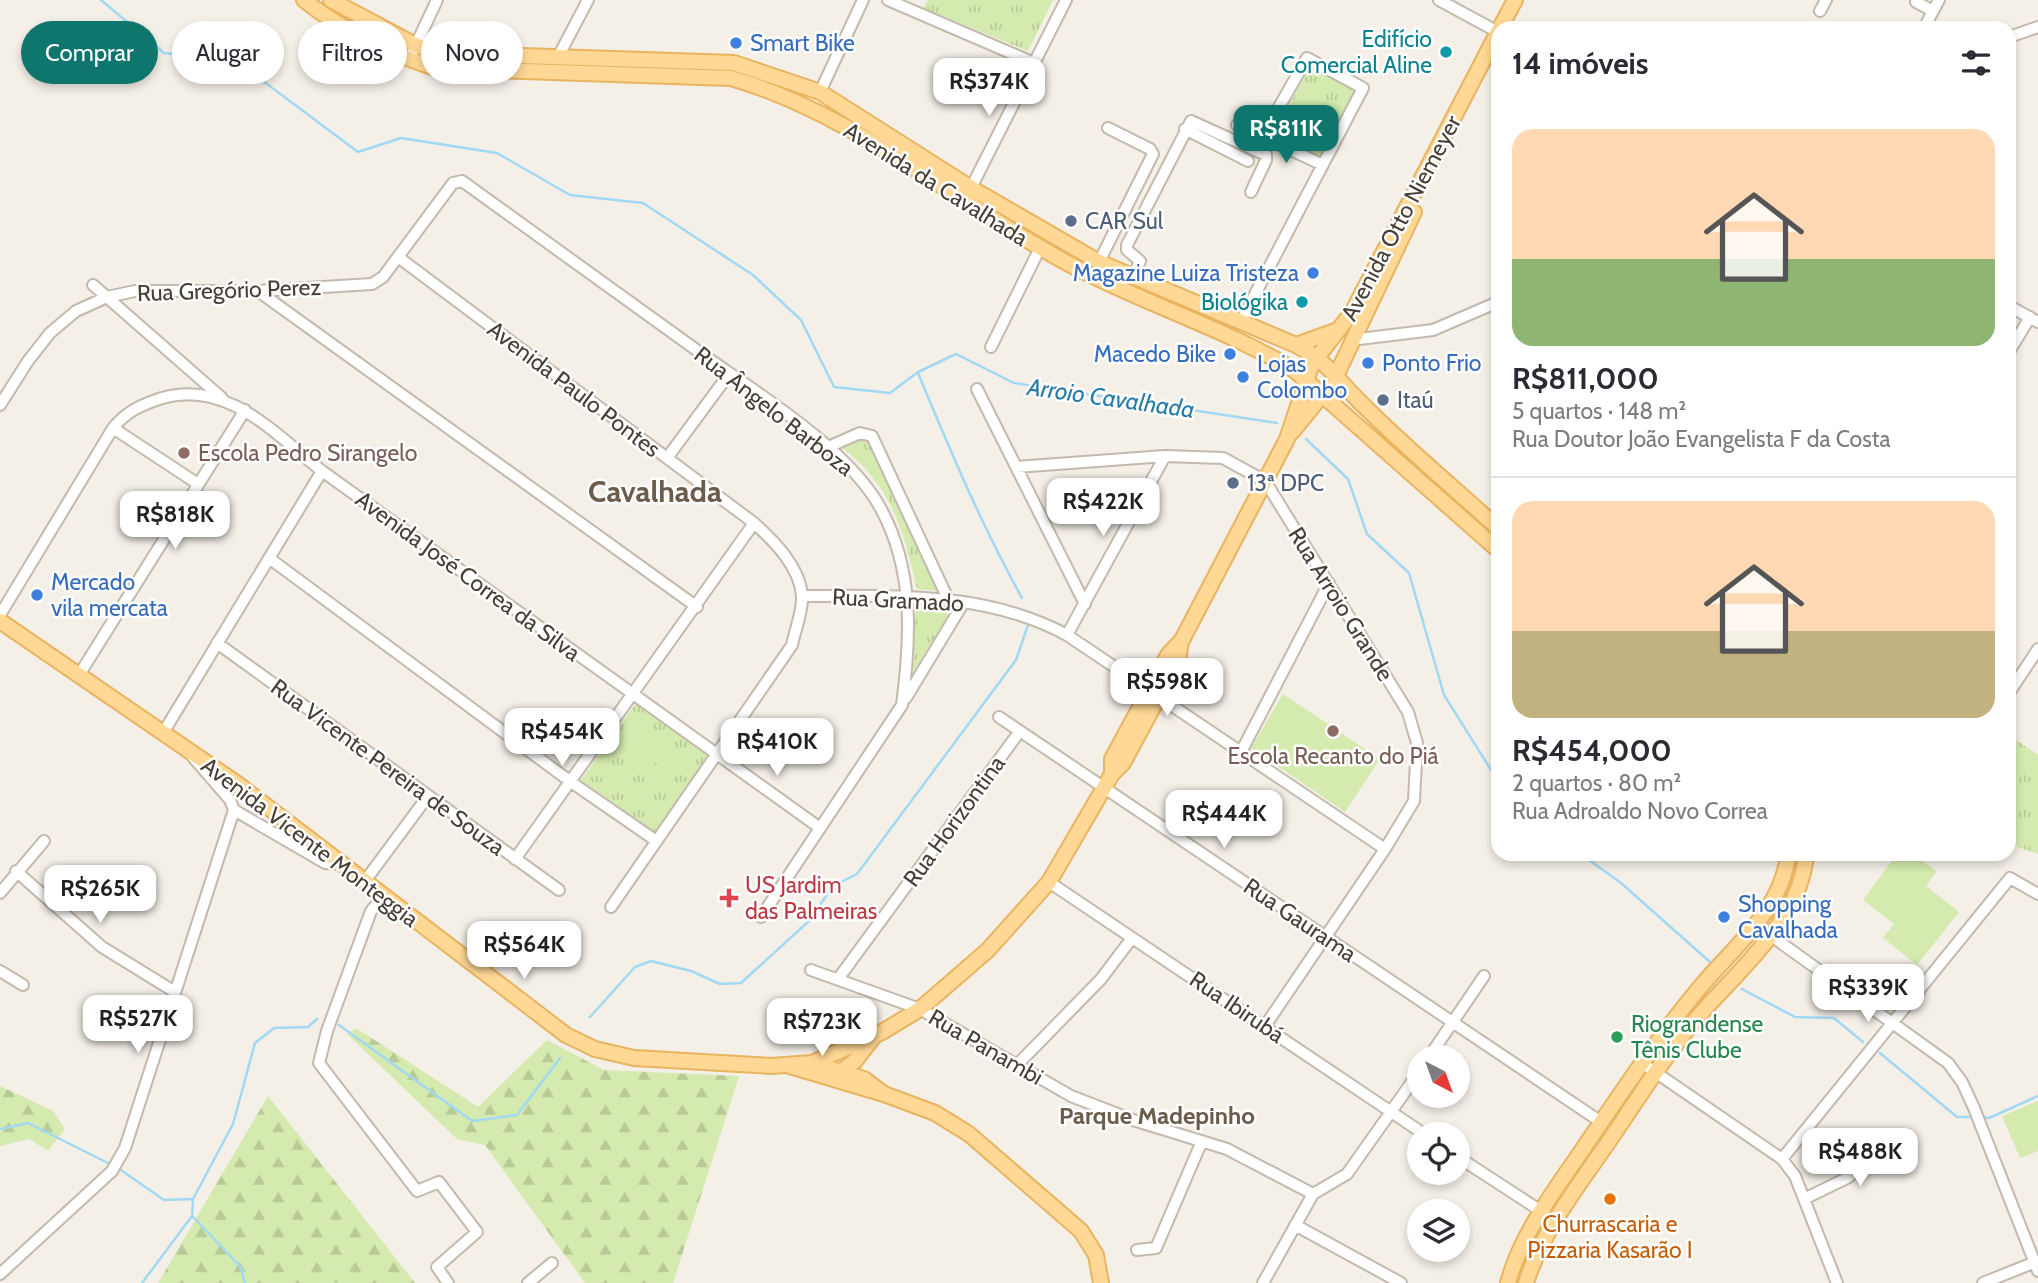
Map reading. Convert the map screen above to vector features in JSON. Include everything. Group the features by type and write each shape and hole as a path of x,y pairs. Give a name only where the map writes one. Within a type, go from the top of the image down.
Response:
{"main road":[{"name":"Avenida da Cavalhada","path":"304,0 331,20 409,60 435,68 731,78 759,86 825,115 1040,248 1092,276 1258,348 1307,379 1491,544"},
{"name":"Avenida da Cavalhada","path":"331,0 415,45 437,53 734,63 820,92 971,188 1099,262 1317,356 1337,373 1361,403 1491,522"},
{"name":"Avenida Otto Niemeyer","path":"1504,21 1515,0"},
{"path":"1512,21 1523,0"},
{"name":"Avenida Otto Niemeyer","path":"1287,439 1337,373 1347,334 1491,47"},
{"name":"Avenida Otto Niemeyer","path":"842,1072 871,1041 920,1009 988,950 1049,882 1112,774 1112,759 1154,694 1168,655 1182,640 1287,439 1317,356 1347,334 1491,62"},
{"path":"759,86 798,97 810,97 820,92"},
{"path":"1296,345 1347,334"},
{"name":"Avenida Vicente Monteggia","path":"0,621 189,751 344,864 566,1035 596,1049 634,1058 811,1068 935,1113 979,1142 1082,1231 1096,1255 1099,1282"},
{"path":"1770,935 1767,922 1783,882 1787,861"},
{"path":"1803,879 1805,861"},
{"path":"1526,1283 1555,1221 1694,1021 1770,935 1792,903 1809,861"},
{"path":"1508,1283 1541,1212 1601,1122 1702,984 1769,907 1783,882"},
{"path":"871,1041 866,1067 874,1089"},
{"name":"Avenida Otto Niemeyer","path":"811,1068 849,1045 871,1041"},
{"path":"849,1045 839,1060 842,1072 874,1089"},
{"path":"811,1068 836,1075 842,1072"}],"street":[{"path":"409,60 437,0"},
{"path":"558,57 588,0"},
{"path":"820,92 863,0"},
{"path":"888,0 1034,63"},
{"path":"971,188 1066,0"},
{"path":"1440,0 1491,27"},
{"path":"1928,21 1939,0"},
{"path":"1916,2 1933,11"},
{"path":"2016,35 2038,27"},
{"path":"1241,321 1363,88 1307,58 1262,137"},
{"path":"1133,277 1140,261 1127,250 1126,245 1191,121 1196,120 1266,155 1251,192"},
{"path":"1237,125 1323,165"},
{"path":"1099,262 1153,154 1150,149 1108,128"},
{"path":"1185,128 1248,161"},
{"name":"Rua Gregório Perez","path":"0,405 28,361 50,334 76,311 107,297 135,291 258,291 372,284 383,277 457,180"},
{"name":"Rua Ângelo Barboza","path":"457,180 729,374 826,448 860,480 881,508 894,537 907,596 907,663 902,705 761,917"},
{"path":"991,347 1040,248"},
{"name":"Avenida Paulo Pontes","path":"398,257 754,523 777,545 793,570 802,596"},
{"path":"93,285 222,398"},
{"path":"258,291 697,607"},
{"path":"1347,334 1433,330 1491,305"},
{"path":"2016,310 2034,319 2016,343"},
{"path":"667,458 729,374"},
{"path":"977,389 1085,604"},
{"name":"Avenida José Correa da Silva","path":"0,615 113,428 125,414 141,404 168,397 194,393 222,398 245,410 322,471 820,828"},
{"path":"79,675 245,410"},
{"path":"113,428 198,484"},
{"path":"826,448 860,433 872,436 948,599"},
{"path":"1067,635 1165,456"},
{"name":"Rua Arroio Grande","path":"1016,467 1165,456 1223,458 1265,481 1408,712 1417,743 1413,801 1385,849 1265,1026"},
{"path":"163,733 322,471"},
{"path":"515,859 697,607 754,523"},
{"path":"269,558 571,782 655,840"},
{"path":"1241,752 1329,583"},
{"path":"611,907 792,645 802,596"},
{"name":"Rua Gramado","path":"802,596 907,596 948,599 1041,621 1067,635 1385,849"},
{"path":"902,705 964,601"},
{"name":"Rua Vicente Pereira de Souza","path":"217,643 559,890"},
{"path":"2016,682 2038,649"},
{"name":"Rua Gaurama","path":"999,717 1601,1122"},
{"name":"Rua Horizontina","path":"838,979 1020,731"},
{"path":"189,751 230,800 234,810 325,863 344,864"},
{"path":"365,881 428,796"},
{"path":"0,1274 112,1171 125,1148 234,810"},
{"path":"0,893 44,841"},
{"path":"16,871 102,947 175,992"},
{"path":"1782,1160 2010,878 2038,894"},
{"name":"Rua Ibirubá","path":"1049,882 1407,1123"},
{"path":"383,896 371,911 327,1031 319,1063 417,1191 439,1182 477,1232 437,1267 448,1283"},
{"path":"1770,935 1948,1063 1962,1082 2037,1265 1983,1283"},
{"path":"1017,1065 1101,979 1132,938"},
{"name":"Rua Panambi","path":"811,970 920,1009 1072,1096 1227,1149 1313,1194"},
{"path":"0,971 23,985"},
{"path":"1437,1045 1484,976"},
{"path":"1642,1063 1782,1160 1795,1176 1837,1283"},
{"path":"1263,1283 1313,1194 1347,1174 1407,1090"},
{"path":"1137,1250 1156,1248 1202,1141"},
{"path":"1804,1199 1847,1178 1884,1150"},
{"path":"1470,1165 1541,1212"},
{"path":"1294,1225 1401,1283"},
{"path":"528,1283 552,1263"}],"green space":[{"path":"928,0 1053,0 1028,51 923,8"},
{"path":"1310,66 1357,90 1321,157 1275,133"},
{"path":"858,437 868,439 940,591 917,589 907,548 884,493 858,461 841,447"},
{"path":"915,604 944,605 948,615 913,673"},
{"path":"1283,694 1380,759 1345,812 1251,748"},
{"path":"636,703 711,755 656,833 581,780"},
{"path":"642,722 687,755 672,775 628,743"},
{"path":"2016,740 2038,755 2038,854 2016,846"},
{"path":"1892,861 1923,861 1937,871 1926,886 1959,912 1917,965 1883,938 1894,924 1863,900"},
{"path":"356,1028 478,1107 547,1040 604,1070 739,1076 673,1283 585,1283 485,1145 457,1139 347,1034"},
{"path":"0,1086 53,1111 65,1129 48,1151 29,1139 0,1146"},
{"path":"268,1096 415,1283 158,1283"},
{"path":"2038,1101 2038,1151 2020,1158 2002,1116"}],"waterway":[{"name":"Arroio Cavalhada","path":"101,0 164,53 235,60 358,152 401,138 497,153 570,195 643,203 753,275 801,320 834,387 890,393 918,372 956,354 1014,383 1277,423"},
{"path":"918,373 954,459 1022,598"},
{"name":"Arroio Cavalhada","path":"1306,439 1348,479 1367,534 1409,573 1444,695 1491,770"},
{"path":"590,1017 635,967 651,961 691,971 720,984 741,983 809,921 833,886 857,874 1016,660 1028,625"},
{"name":"Arroio Cavalhada","path":"1591,861 1621,883 1710,962"},
{"name":"Arroio Cavalhada","path":"1742,989 1795,1017 1834,1018 1863,1042"},
{"path":"142,1283 192,1216 193,1199 233,1124 255,1043 274,1028 308,1027 317,1019"},
{"path":"339,1025 472,1121 517,1115 560,1058"},
{"name":"Arroio Cavalhada","path":"1880,1053 1957,1117 1976,1117"},
{"name":"Arroio Cavalhada","path":"1982,1117 1989,1118 2038,1096"},
{"path":"0,1129 28,1123 112,1165"},
{"path":"118,1168 164,1200 192,1199"},
{"path":"192,1216 240,1266 245,1283"}],"place":[{"name":"Smart Bike","path":"736,43"},
{"name":"Edifício Comercial Aline","path":"1446,52"},
{"name":"CAR Sul","path":"1071,221"},
{"name":"Magazine Luiza Tristeza","path":"1313,273"},
{"name":"Biológika","path":"1302,302"},
{"name":"Macedo Bike","path":"1230,354"},
{"name":"Ponto Frio","path":"1368,363"},
{"name":"Lojas Colombo","path":"1243,377"},
{"name":"Itaú","path":"1383,400"},
{"name":"Escola Pedro Sirangelo","path":"184,453"},
{"name":"13ª DPC","path":"1233,483"},
{"name":"Mercado vila mercata","path":"37,595"},
{"name":"Escola Recanto do Piá","path":"1333,731"},
{"name":"US Jardim das Palmeiras","path":"729,898"},
{"name":"Shopping Cavalhada","path":"1724,917"},
{"name":"Riograndense Tênis Clube","path":"1617,1037"},
{"name":"Churrascaria e Pizzaria Kasarão I","path":"1610,1199"}],"district":[{"name":"Cavalhada","path":"655,491"},
{"name":"Parque Madepinho","path":"1157,1115"}]}
